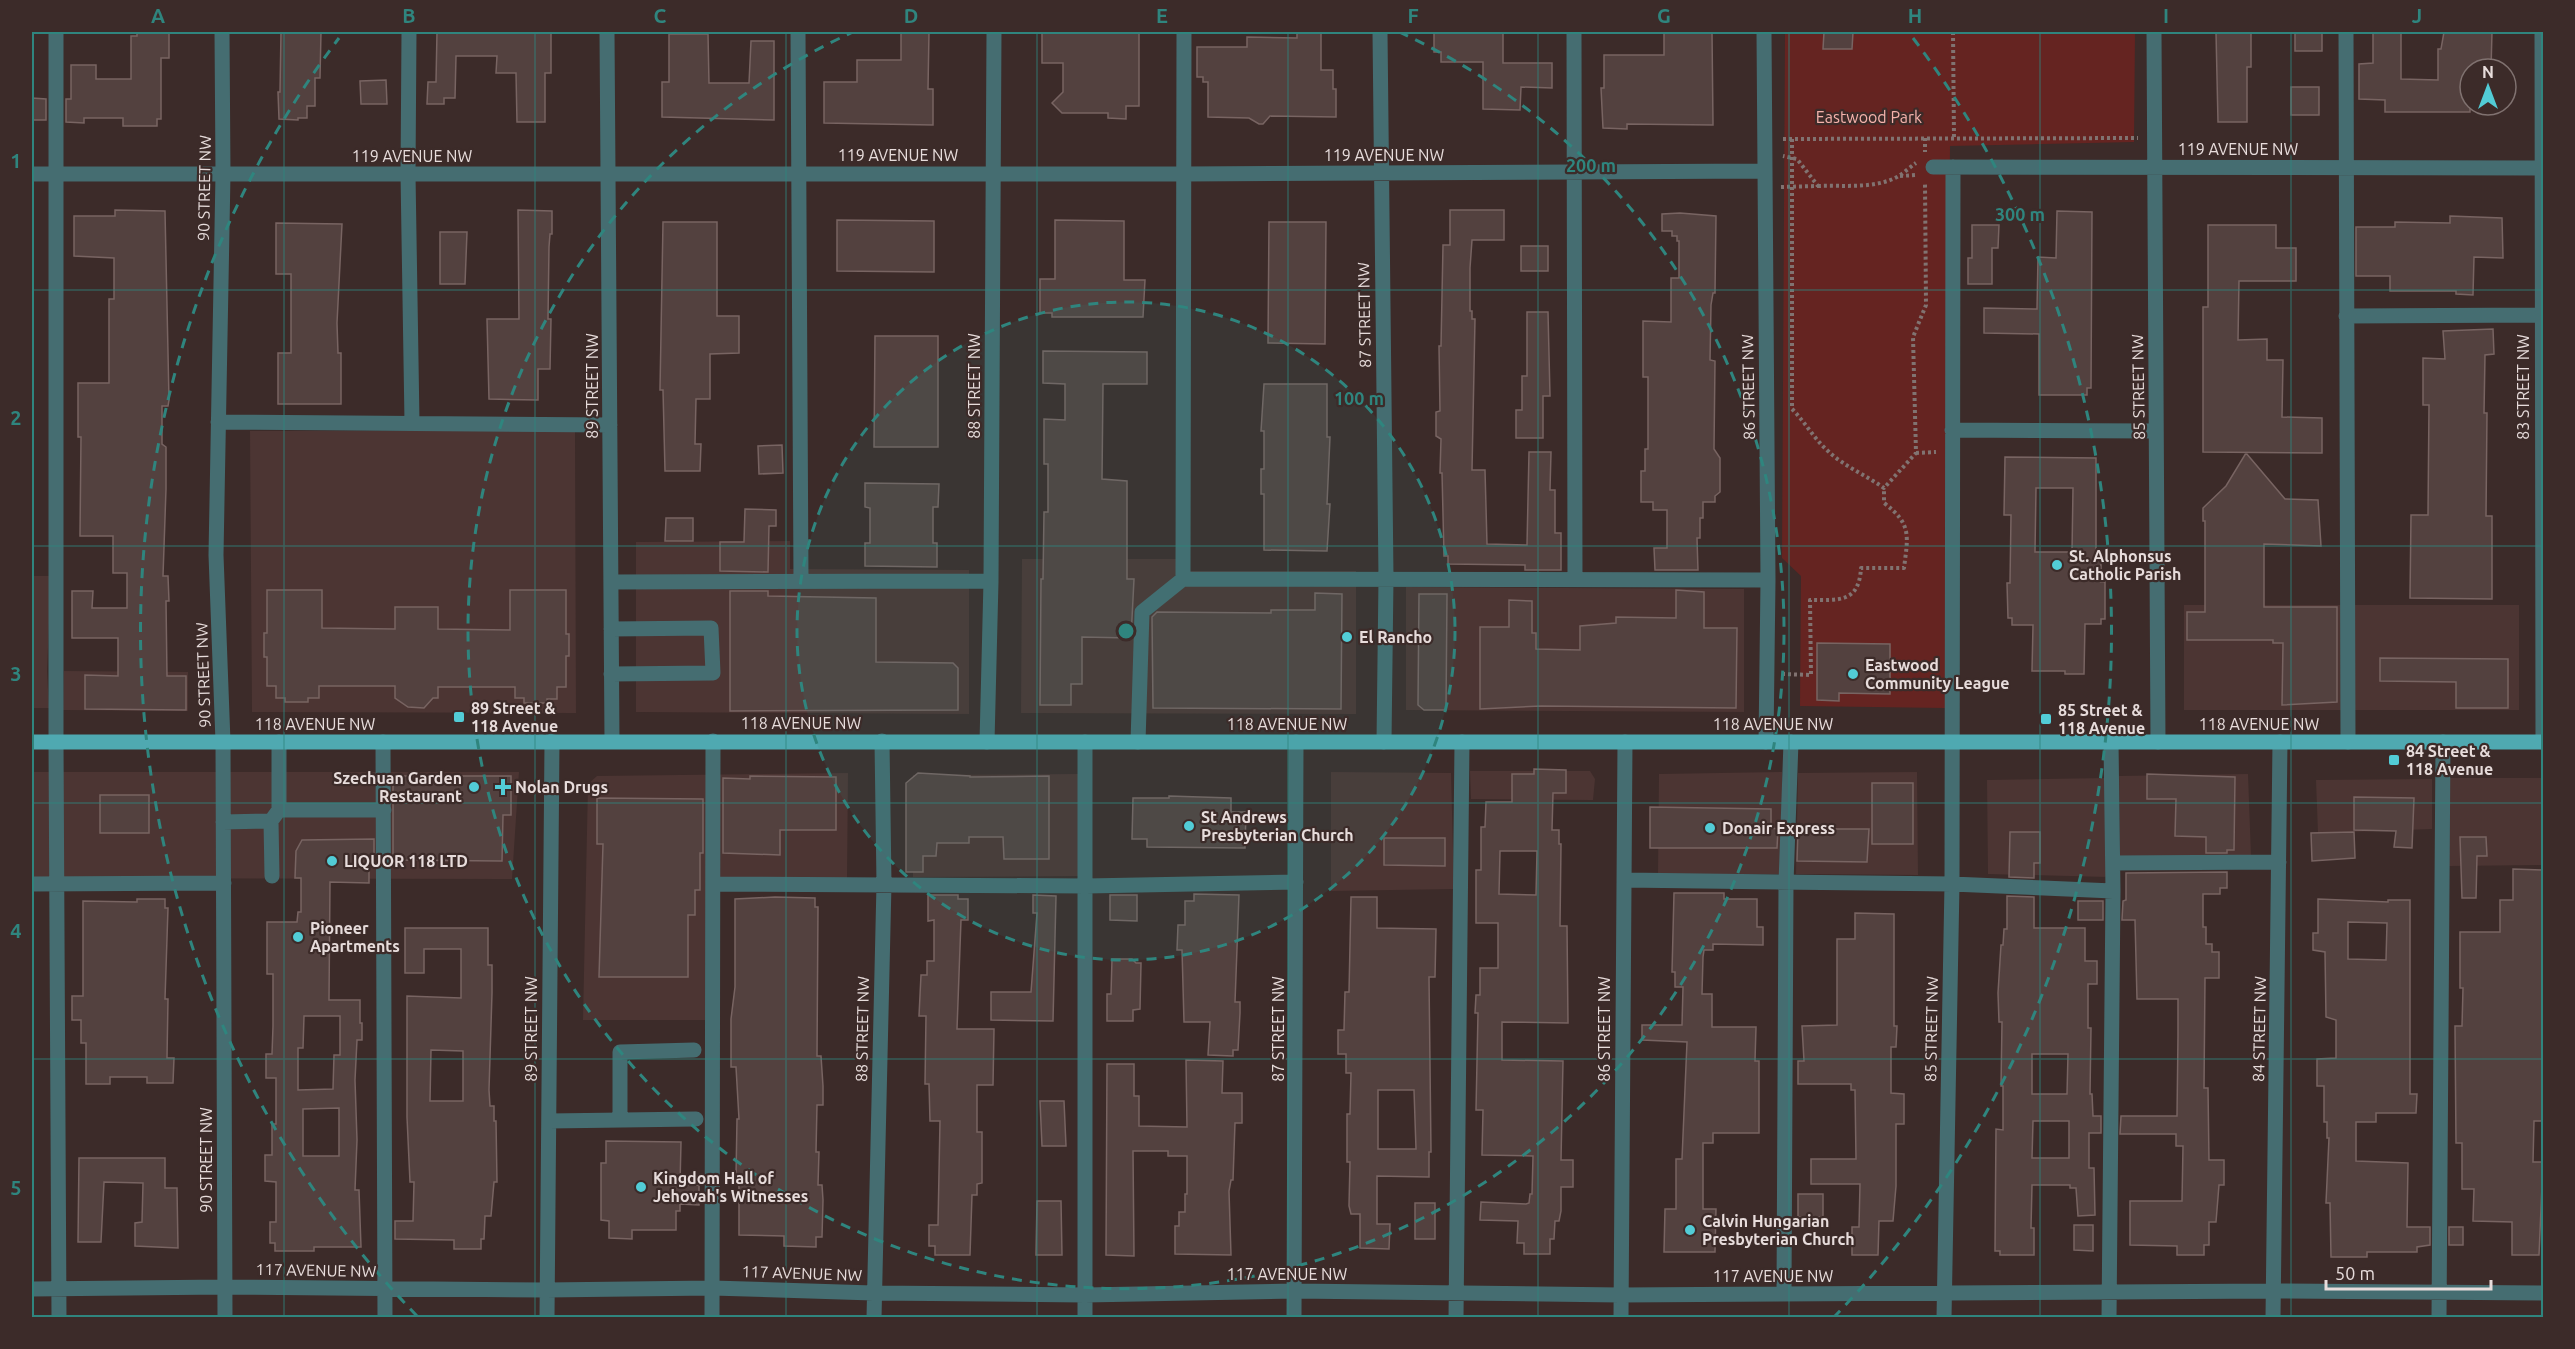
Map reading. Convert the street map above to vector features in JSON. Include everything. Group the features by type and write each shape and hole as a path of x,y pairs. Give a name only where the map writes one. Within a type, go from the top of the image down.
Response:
{"main road":[{"name":"118 AVENUE NW","path":"32,742 2543,742"}],"street":[{"path":"56,32 59,1317"},
{"name":"90 STREET NW","path":"222,32 223,174 216,555 223,742 225,1317"},
{"path":"409,32 408,174 412,422"},
{"name":"89 STREET NW","path":"607,32 612,741"},
{"path":"798,32 801,581"},
{"name":"88 STREET NW","path":"987,742 991,580 994,32"},
{"path":"1183,579 1184,32"},
{"name":"87 STREET NW","path":"1380,32 1386,578 1384,742"},
{"path":"1574,32 1575,579"},
{"name":"86 STREET NW","path":"1764,32 1768,580 1766,742"},
{"name":"85 STREET NW","path":"2154,32 2158,742"},
{"path":"2346,32 2348,742"},
{"name":"83 STREET NW","path":"2542,32 2543,742"},
{"name":"119 AVENUE NW","path":"1928,166 2543,168"},
{"name":"85 STREET NW","path":"1944,1317 1952,884 1953,167"},
{"name":"119 AVENUE NW","path":"32,174 1184,174 1764,171"},
{"path":"2346,316 2541,315"},
{"path":"218,422 610,425"},
{"path":"1952,430 2156,431"},
{"path":"1138,742 1142,612 1183,579 1768,580"},
{"path":"611,582 991,580"},
{"path":"611,629 711,628 712,673 612,674"},
{"name":"89 STREET NW","path":"547,1317 552,741"},
{"path":"712,741 712,1317"},
{"name":"88 STREET NW","path":"874,1317 884,884 882,741"},
{"path":"272,876 279,742"},
{"path":"383,742 385,1317"},
{"path":"1085,742 1085,1317"},
{"name":"87 STREET NW","path":"1294,1317 1296,742"},
{"path":"1456,1317 1462,742"},
{"name":"86 STREET NW","path":"1621,1317 1625,742"},
{"path":"1784,1294 1786,883 1791,742"},
{"path":"2109,1317 2113,891 2111,742"},
{"name":"84 STREET NW","path":"2273,1317 2280,742"},
{"path":"2439,1317 2443,742"},
{"path":"223,822 275,815 384,810"},
{"path":"2113,863 2279,862"},
{"path":"1623,879 1952,884 2113,891"},
{"path":"713,884 1086,886 1296,882"},
{"path":"32,884 224,883"},
{"path":"620,1120 620,1052 694,1050"},
{"path":"549,1121 696,1119"},
{"name":"117 AVENUE NW","path":"32,1289 712,1288 873,1293 1085,1294 1294,1291 1456,1294 2273,1291 2544,1293"}],"path":[{"path":"1953,32 1954,138"},
{"path":"1767,674 1811,675 1810,600 1841,599 1853,594 1860,584 1861,568 1904,568 1906,526 1902,518 1884,503 1884,488 1916,453 1913,337 1926,305 1928,166 1925,138"},
{"path":"1764,139 2154,138"},
{"path":"1792,139 1792,409 1803,420 1815,439 1832,455 1884,488"},
{"path":"1818,186 1870,185 1899,176"}],"shaded area":[{"path":"250,431 575,431 576,713 252,712"},
{"path":"790,541 790,569 969,570 969,714 636,712 636,542"},
{"path":"1022,559 1176,559 1177,571 1356,571 1356,714 1021,713"},
{"path":"32,576 51,576 47,671 49,708 32,708"},
{"path":"1406,587 1744,589 1744,712 1406,710"},
{"path":"2184,605 2519,605 2519,710 2184,710"},
{"path":"64,671 188,672 188,711 63,710"},
{"path":"1470,771 1590,771 1595,779 1593,800 1471,799"},
{"path":"32,772 519,772 512,879 32,878"},
{"path":"1331,772 1451,773 1454,889 1331,891"},
{"path":"1782,772 1782,874 1658,875 1659,774"},
{"path":"1917,772 1918,875 1796,874 1798,773"},
{"path":"848,773 847,880 706,877 705,1020 583,1020 588,784 597,776"},
{"path":"1081,774 1082,876 913,877 913,775"},
{"path":"2248,774 2251,856 2120,856 2119,776"},
{"path":"2106,778 2108,877 1988,874 1987,780"},
{"path":"2450,778 2543,778 2543,865 2449,866"},
{"path":"2432,779 2432,829 2318,833 2316,780"}],"green space":[{"name":"Eastwood Park","path":"1785,32 2135,32 2134,142 1950,146 1945,708 1800,706 1801,576 1782,558"}],"building":[{"path":"137,32 169,32 169,58 161,58 161,119 157,119 157,126 123,126 123,118 84,118 84,123 66,122 66,99 71,99 71,65 96,65 96,79 131,79 131,36 137,36"},
{"path":"281,32 321,32 320,78 315,78 315,106 307,106 307,118 279,119"},
{"path":"437,32 551,32 551,73 545,73 545,122 517,122 516,73 496,73 497,56 456,56 455,98 444,98 444,104 427,104 428,82 436,82"},
{"path":"901,32 929,32 928,89 933,89 933,125 824,123 824,82 857,82 857,60 901,60"},
{"path":"1042,32 1139,32 1139,106 1126,106 1126,119 1108,118 1108,113 1062,113 1052,103 1063,92 1063,63 1042,63"},
{"path":"1297,32 1321,33 1321,70 1333,70 1336,117 1270,116 1263,124 1259,124 1249,118 1208,117 1208,82 1203,82 1203,77 1197,77 1197,47 1247,47 1247,37 1297,38"},
{"path":"1434,32 1503,32 1503,63 1552,63 1552,88 1521,87 1520,110 1483,109 1483,62 1441,62 1441,52 1434,52"},
{"path":"1664,32 1712,32 1713,125 1627,124 1627,129 1603,128 1601,88 1604,88 1604,55 1664,55"},
{"path":"1824,32 1853,32 1852,49 1823,49"},
{"path":"2216,32 2251,32 2251,67 2247,67 2247,122 2218,122"},
{"path":"2295,32 2322,32 2322,51 2295,51"},
{"path":"2373,32 2401,32 2401,79 2438,80 2438,49 2441,49 2444,32 2492,32 2491,57 2458,57 2458,112 2385,112 2385,100 2359,99 2359,64 2373,63"},
{"path":"669,34 708,34 709,83 749,83 751,41 774,41 774,120 662,117 662,82 669,82"},
{"path":"386,80 387,104 361,104 360,81"},
{"path":"2291,87 2319,87 2319,115 2291,115"},
{"path":"32,98 46,99 46,120 32,120"},
{"path":"115,210 165,211 169,400 168,406 162,406 162,444 166,447 163,576 168,576 169,601 166,601 167,676 186,676 186,710 85,709 85,675 118,676 118,638 72,638 72,591 93,591 92,608 127,608 127,573 113,573 113,536 80,536 81,437 78,437 78,383 109,383 109,299 114,299 114,258 74,256 74,216 115,216"},
{"path":"518,210 552,211 548,319 551,319 550,369 538,369 538,400 489,399 487,319 519,319"},
{"path":"1450,210 1504,210 1504,240 1472,240 1470,268 1470,311 1472,311 1472,319 1475,319 1472,470 1485,470 1487,544 1527,545 1529,452 1551,452 1550,490 1555,490 1555,533 1561,533 1561,570 1525,570 1525,565 1448,564 1448,556 1444,556 1442,473 1440,473 1441,439 1436,436 1436,412 1440,411 1439,346 1441,346 1443,245 1450,245"},
{"path":"2057,211 2092,212 2091,388 2087,388 2087,395 2039,395 2039,334 1984,333 1984,308 2037,309 2038,257 2056,258"},
{"path":"1662,214 1716,216 1715,293 1713,293 1711,305 1710,360 1715,361 1714,449 1720,458 1720,492 1715,496 1715,502 1703,502 1700,538 1697,538 1698,570 1655,570 1654,548 1667,548 1667,510 1653,510 1653,502 1641,502 1641,471 1645,471 1645,449 1648,449 1648,377 1643,377 1643,321 1671,322 1671,278 1679,278 1679,241 1677,241 1677,236 1672,236 1672,231 1662,231"},
{"path":"2450,216 2502,218 2503,258 2474,257 2473,295 2456,294 2456,291 2390,291 2390,276 2356,276 2356,227 2395,227 2395,222 2450,223"},
{"path":"837,220 934,221 934,272 837,271"},
{"path":"1055,220 1124,221 1124,280 1145,280 1143,317 1052,317 1052,313 1040,313 1040,279 1055,279"},
{"path":"663,222 717,222 717,316 739,316 739,353 710,354 710,399 696,399 695,444 701,444 700,471 665,471 663,390 660,390"},
{"path":"1269,222 1326,222 1325,344 1268,343"},
{"path":"276,223 342,224 337,323 338,353 341,353 341,404 278,404 278,353 291,353 291,274 276,274"},
{"path":"1972,225 1999,225 1998,248 1992,248 1992,284 1968,284 1968,258 1972,258"},
{"path":"2208,225 2276,225 2276,248 2296,248 2296,281 2239,281 2238,340 2267,339 2267,360 2283,360 2282,417 2322,418 2322,453 2203,452 2203,307 2208,307"},
{"path":"440,232 467,232 465,284 440,284"},
{"path":"1521,246 1548,246 1548,271 1521,271"},
{"path":"1527,312 1548,312 1550,396 1543,396 1543,438 1516,438 1516,410 1522,410 1522,376 1527,376"},
{"path":"2493,329 2494,354 2485,355 2484,413 2487,413 2486,516 2492,516 2492,599 2410,598 2411,515 2428,515 2429,405 2423,405 2423,358 2445,359 2443,331"},
{"path":"875,336 938,336 938,447 874,447"},
{"path":"1043,351 1147,352 1147,384 1103,384 1102,479 1127,481 1127,579 1134,579 1131,638 1082,637 1082,684 1071,684 1071,705 1040,705 1041,579 1043,579 1044,512 1048,512 1048,464 1044,464 1044,419 1065,420 1065,384 1043,383"},
{"path":"1264,384 1327,384 1327,437 1330,437 1327,504 1330,504 1327,551 1264,550 1264,494 1261,494 1261,469 1264,469 1264,431 1261,431"},
{"path":"782,445 783,473 759,474 758,446"},
{"path":"2246,453 2285,499 2318,500 2321,546 2264,544 2264,607 2337,607 2337,702 2282,705 2283,643 2273,643 2273,640 2187,640 2187,612 2205,612 2203,508 2226,486"},
{"name":"St. Alphonsus Catholic Parish","path":"2005,457 2096,458 2096,552 2101,552 2101,582 2105,582 2105,619 2101,619 2101,624 2085,624 2084,674 2065,674 2065,671 2032,671 2033,625 2012,625 2012,618 2008,618 2007,583 2010,583 2011,515 2004,515","holes":["2036,488 2073,488 2072,552 2035,552"]},
{"path":"865,483 939,484 938,507 933,507 933,543 937,543 937,567 865,566 865,543 870,543 870,508 865,507"},
{"path":"745,509 776,510 776,526 769,526 768,572 720,571 720,542 744,542"},
{"path":"666,518 693,518 693,541 665,541"},
{"path":"267,590 322,590 322,628 395,629 395,607 438,607 438,629 510,630 510,590 566,590 566,634 569,634 569,656 566,656 566,687 557,687 557,699 547,699 547,703 524,703 524,698 515,698 515,687 438,687 438,698 433,698 424,708 408,707 395,698 395,686 319,686 319,698 308,698 308,702 285,702 285,698 276,698 276,686 267,686 264,633 267,633"},
{"path":"1676,590 1704,592 1704,628 1737,628 1736,708 1541,706 1480,709 1480,627 1509,627 1509,600 1532,601 1532,633 1536,633 1536,649 1580,650 1580,626 1616,623 1616,617 1676,618"},
{"path":"730,591 768,591 768,596 876,598 876,662 953,663 958,668 958,710 730,711"},
{"path":"1315,593 1342,594 1341,709 1153,708 1152,617 1157,612 1271,613 1271,610 1315,610"},
{"path":"1419,594 1447,594 1446,710 1424,710 1418,705"},
{"name":"Eastwood Community League","path":"1817,643 1890,644 1890,694 1839,693 1839,701 1817,700"},
{"path":"2380,658 2508,659 2508,708 2456,708 2456,682 2380,681"},
{"path":"1534,769 1566,770 1566,793 1553,793 1552,830 1559,830 1559,844 1561,844 1560,926 1567,926 1568,1023 1502,1022 1502,1060 1563,1061 1561,1160 1573,1160 1573,1187 1561,1187 1561,1211 1559,1221 1555,1221 1554,1239 1550,1239 1550,1254 1524,1254 1524,1243 1517,1243 1518,1221 1480,1220 1481,1202 1529,1203 1530,1194 1532,1194 1533,1156 1482,1155 1483,1110 1476,1110 1478,1013 1475,1013 1476,995 1480,995 1480,968 1498,968 1498,923 1476,923 1476,870 1481,870 1481,827 1485,827 1486,802 1512,802 1512,774 1534,774","holes":["1500,851 1537,851 1536,895 1499,894"]},
{"path":"918,773 970,777 1049,776 1049,859 1004,859 1003,837 969,837 969,843 937,843 936,856 923,856 923,872 906,872 906,783"},
{"path":"2147,774 2235,777 2234,850 2227,850 2227,853 2206,853 2206,837 2175,836 2176,799 2147,799"},
{"path":"393,776 511,776 511,815 503,815 502,861 393,860"},
{"path":"750,776 836,777 836,830 780,830 780,855 723,853 723,778 750,779"},
{"path":"1872,783 1913,783 1913,844 1872,844"},
{"path":"100,795 149,795 149,833 100,833"},
{"name":"St Andrews Presbyterian Church","path":"1169,796 1231,798 1231,812 1246,812 1245,848 1147,847 1147,839 1132,839 1133,798 1169,798"},
{"path":"2354,797 2414,798 2412,848 2394,847 2396,831 2354,830"},
{"path":"597,798 703,799 700,890 695,890 695,915 688,915 688,977 599,977 603,844 597,844"},
{"name":"Donair Express","path":"1650,807 1771,809 1771,828 1778,829 1777,848 1650,848"},
{"path":"1798,829 1869,829 1867,862 1797,861"},
{"path":"2010,832 2040,832 2040,863 2034,863 2034,878 2009,877"},
{"path":"2354,832 2355,858 2312,861 2311,833"},
{"path":"2460,837 2486,837 2487,856 2477,856 2476,898 2462,898"},
{"path":"1384,838 1445,838 1445,866 1384,865"},
{"path":"374,839 374,860 369,860 369,883 330,882 329,1000 360,1000 360,1023 362,1023 362,1040 357,1040 355,1080 357,1140 355,1190 359,1190 361,1247 314,1247 314,1251 275,1251 275,1243 270,1243 270,1222 276,1222 276,1182 265,1181 265,1155 272,1155 272,1124 276,1124 276,1078 266,1078 266,1054 272,1054 273,1026 273,974 267,974 267,922 297,922 298,912 301,912 301,878 295,878 296,851 302,840","holes":["304,1016 340,1016 340,1055 334,1055 333,1089 298,1090 298,1048 303,1048","339,1108 339,1156 303,1156 303,1109"]},
{"path":"2513,869 2544,870 2543,1121 2534,1121 2533,1162 2543,1162 2539,1255 2512,1255 2512,1222 2473,1221 2474,1189 2462,1189 2462,1143 2456,1143 2455,1026 2462,1026 2463,988 2460,988 2460,932 2500,932 2500,900 2513,900"},
{"path":"2227,872 2227,888 2220,888 2220,894 2203,894 2203,927 2206,927 2206,944 2212,944 2212,952 2219,952 2219,978 2205,978 2204,1088 2208,1088 2209,1160 2224,1160 2224,1185 2219,1185 2216,1222 2209,1222 2209,1245 2204,1245 2204,1255 2177,1255 2177,1246 2130,1245 2130,1201 2182,1201 2183,1146 2176,1146 2176,1134 2120,1134 2121,1116 2177,1116 2178,999 2137,999 2135,920 2122,920 2123,901 2126,900 2126,873"},
{"path":"1674,893 1724,893 1724,899 1757,899 1757,927 1763,927 1763,945 1713,944 1713,950 1704,950 1702,994 1712,994 1712,1027 1756,1027 1755,1061 1759,1061 1759,1133 1713,1133 1713,1143 1703,1143 1703,1209 1716,1209 1715,1252 1664,1252 1665,1209 1676,1209 1676,1159 1682,1159 1687,1042 1642,1040 1642,1025 1682,1025 1683,987 1675,987 1675,972 1672,972"},
{"path":"1194,894 1239,895 1235,1002 1240,1002 1240,1013 1238,1050 1233,1050 1233,1056 1208,1055 1210,1022 1184,1022 1182,950 1177,950 1178,925 1185,925 1185,901 1194,901"},
{"path":"928,895 958,895 958,899 968,899 968,920 961,920 957,1029 994,1029 993,1085 977,1085 977,1132 982,1132 982,1183 977,1184 977,1195 972,1195 970,1255 935,1255 935,1246 929,1246 929,1225 938,1225 940,1121 930,1121 929,1084 925,1084 926,1016 919,1016 921,975 927,975 927,961 934,961 934,920 928,921"},
{"path":"1033,895 1056,896 1053,1021 991,1020 991,992 1031,992 1037,913 1033,913"},
{"path":"1110,895 1137,895 1137,921 1110,920"},
{"path":"2007,896 2034,897 2034,928 2085,928 2085,961 2097,961 2097,984 2088,984 2088,1028 2091,1028 2090,1094 2092,1094 2093,1116 2101,1116 2101,1133 2089,1133 2089,1168 2094,1168 2095,1215 2078,1216 2076,1188 2070,1188 2070,1185 2032,1185 2031,1228 2034,1228 2034,1255 2000,1255 2000,1251 1995,1251 1996,1129 2003,1130 2002,1022 1999,1022 1998,993 2001,945 2003,945 2004,929 2007,929","holes":["2032,1054 2068,1054 2067,1094 2032,1094","2033,1121 2069,1121 2069,1158 2032,1158"]},
{"path":"1351,897 1377,897 1377,928 1436,929 1435,977 1429,977 1431,1152 1429,1152 1429,1177 1377,1176 1377,1224 1390,1224 1389,1249 1360,1248 1360,1214 1351,1214 1349,1206 1350,1162 1347,1162 1347,1114 1350,1114 1351,1073 1346,1073 1346,1054 1338,1054 1338,1030 1344,1030 1345,992 1349,992","holes":["1378,1090 1414,1090 1416,1149 1378,1149"]},
{"path":"815,898 815,907 818,907 817,1056 821,1056 823,1105 817,1105 816,1152 819,1152 818,1185 822,1185 823,1200 822,1237 816,1237 816,1247 784,1246 784,1236 739,1235 739,1176 736,1176 737,1119 739,1119 736,1067 731,1067 731,1019 735,987 735,899"},
{"path":"137,899 165,899 165,908 168,908 165,999 168,999 167,1058 174,1058 173,1083 147,1083 147,1077 110,1077 110,1084 86,1084 86,1043 81,1043 81,1020 72,1020 72,996 83,996 83,901 137,902"},
{"path":"2318,899 2388,902 2388,900 2410,900 2410,1094 2417,1094 2416,1113 2376,1113 2376,1122 2356,1122 2356,1161 2408,1163 2407,1227 2430,1227 2430,1245 2417,1247 2417,1252 2367,1252 2367,1257 2331,1257 2330,1203 2326,1203 2329,1138 2327,1138 2327,1122 2324,1122 2324,1086 2317,1086 2317,1059 2336,1058 2336,1020 2326,1017 2325,952 2313,950 2313,933 2318,933","holes":["2348,922 2387,923 2386,960 2348,959"]},
{"path":"2078,901 2103,901 2103,920 2078,920"},
{"path":"1855,913 1894,914 1894,1026 1897,1026 1896,1047 1891,1047 1891,1093 1904,1094 1904,1124 1896,1124 1896,1186 1893,1221 1879,1221 1878,1255 1852,1255 1852,1227 1859,1227 1860,1184 1811,1184 1811,1159 1856,1159 1855,1090 1851,1090 1851,1084 1798,1084 1798,1061 1804,1061 1802,1026 1837,1025 1837,939 1855,939"},
{"path":"405,928 488,928 488,965 492,965 489,1090 490,1106 494,1106 494,1121 496,1121 497,1182 494,1182 491,1216 485,1216 481,1249 454,1249 454,1240 395,1239 395,1221 413,1221 414,1182 410,1182 407,1117 407,996 461,998 461,949 424,949 424,973 405,973","holes":["431,1050 463,1051 463,1101 430,1101"]},
{"path":"1112,959 1132,959 1136,963 1141,963 1140,1009 1133,1010 1133,1021 1107,1021 1107,994 1111,994"},
{"path":"1186,1060 1223,1061 1222,1093 1242,1093 1242,1123 1235,1123 1233,1180 1231,1180 1229,1191 1231,1255 1175,1254 1175,1226 1179,1226 1179,1212 1185,1212 1187,1156 1168,1156 1168,1151 1133,1151 1134,1256 1106,1255 1107,1064 1134,1064 1134,1096 1139,1096 1139,1126 1187,1127"},
{"path":"1040,1101 1064,1101 1066,1146 1042,1146"},
{"name":"Kingdom Hall of Jehovah's Witnesses","path":"606,1141 681,1142 680,1185 699,1185 699,1205 680,1204 680,1211 676,1211 676,1230 632,1230 632,1239 609,1238 609,1221 601,1220 601,1163 606,1163"},
{"path":"79,1158 165,1158 165,1188 177,1188 178,1248 135,1246 135,1223 142,1222 143,1183 104,1182 101,1242 78,1242"},
{"path":"1798,1194 1823,1194 1823,1217 1798,1217"},
{"path":"1037,1201 1061,1201 1062,1255 1036,1255"},
{"path":"1415,1203 1435,1203 1435,1239 1415,1239"},
{"path":"2074,1225 2093,1225 2093,1251 2074,1250"},
{"path":"2449,1227 2463,1227 2463,1245 2449,1245"}],"place":[{"name":"St. Alphonsus Catholic Parish","path":"2057,565"},
{"name":"El Rancho","path":"1347,637"},
{"name":"Eastwood Community League","path":"1853,674"},
{"name":"89 Street & 118 Avenue","path":"459,717"},
{"name":"85 Street & 118 Avenue","path":"2046,719"},
{"name":"84 Street & 118 Avenue","path":"2394,760"},
{"name":"Szechuan Garden Restaurant","path":"474,787"},
{"name":"Nolan Drugs","path":"503,787"},
{"name":"St Andrews Presbyterian Church","path":"1189,826"},
{"name":"Donair Express","path":"1710,828"},
{"name":"LIQUOR 118 LTD","path":"332,861"},
{"name":"Pioneer Apartments","path":"298,937"},
{"name":"Kingdom Hall of Jehovah's Witnesses","path":"641,1187"},
{"name":"Calvin Hungarian Presbyterian Church","path":"1690,1230"}]}
